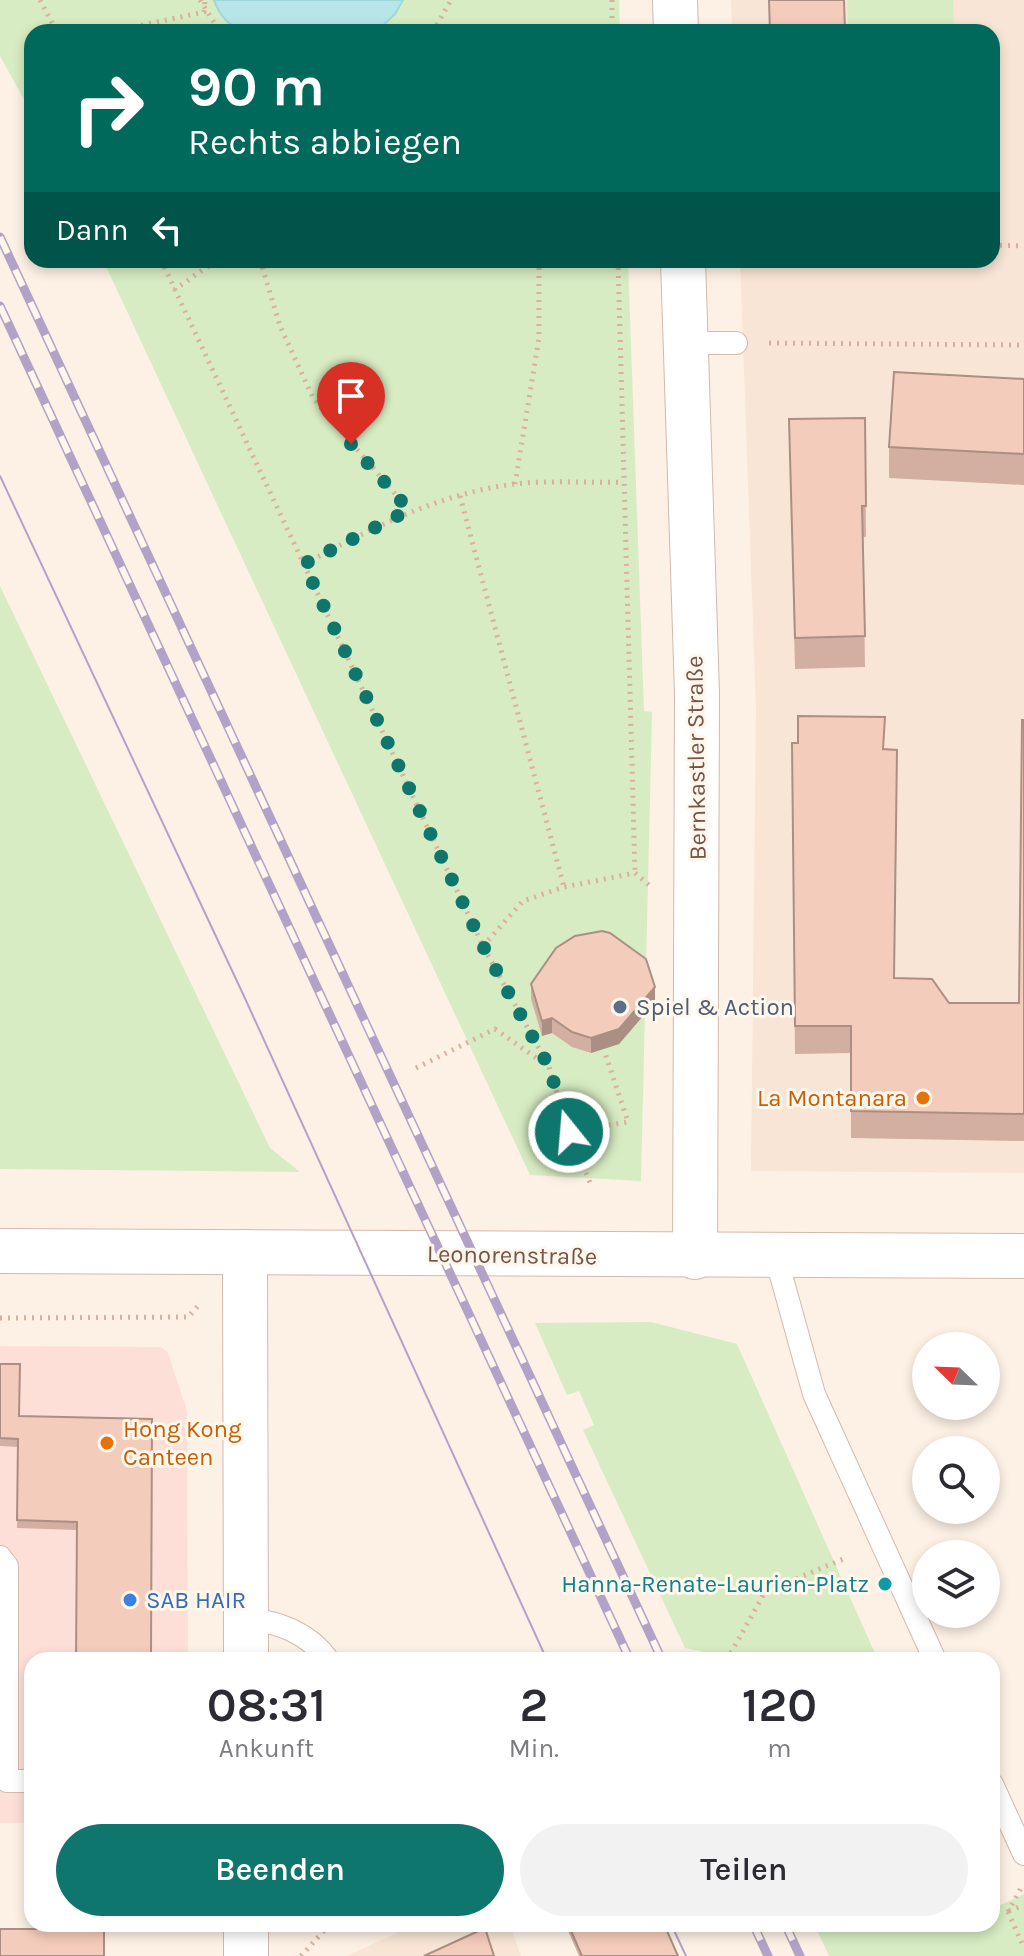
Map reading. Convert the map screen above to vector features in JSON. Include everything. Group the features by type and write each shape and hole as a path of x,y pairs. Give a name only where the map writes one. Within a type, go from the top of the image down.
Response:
{"street":[{"path":"675,0 676,24"},
{"name":"Bernkastler Straße","path":"683,268 697,693 695,1257"},
{"name":"Leonorenstraße","path":"0,1251 695,1257 1024,1256"},
{"path":"245,1252 246,1640"},
{"path":"246,1932 246,1956"}],"lane":[{"path":"685,343 736,343"},
{"path":"776,1257 814,1394 931,1652"},
{"path":"0,1557 7,1566 7,1781 24,1781"},
{"path":"246,1640 273,1621 295,1633 318,1652"},
{"path":"1000,1802 1024,1854"}],"path":[{"path":"40,0 53,24"},
{"path":"202,0 204,12 214,24"},
{"path":"438,24 451,0"},
{"path":"612,0 612,24"},
{"path":"148,24 204,12"},
{"path":"1000,245 1024,246"},
{"path":"164,268 483,946 549,1067 569,1132 591,1185"},
{"path":"174,290 206,268"},
{"path":"262,268 280,326 313,398 409,510"},
{"path":"515,484 539,338 539,268"},
{"path":"618,268 635,873 647,885"},
{"path":"736,343 1024,345"},
{"path":"304,564 409,510 460,496 515,484 624,482"},
{"path":"460,496 564,887"},
{"path":"483,946 523,901 564,887 635,873"},
{"path":"416,1068 495,1029 549,1067"},
{"path":"569,1132 628,1122 604,1050"},
{"path":"0,1318 188,1317"},
{"path":"731,1652 765,1592 882,1542"},
{"path":"1008,1912 1024,1882"},
{"path":"1008,1912 1024,1905"},
{"path":"1008,1912 1024,1948"},
{"path":"301,1956 323,1932"}],"shaded area":[{"path":"731,0 1024,0 1024,1173 751,1171 756,709 740,268 1000,268 1000,24 732,24"},
{"path":"0,1346 161,1347 168,1353 187,1411 188,1652 24,1652 24,1823 0,1823"},
{"path":"399,1932 513,1932 521,1956 347,1956"}],"green space":[{"path":"0,0 619,0 620,24 24,24 24,100 0,56"},
{"path":"847,0 953,0 954,24 848,24"},
{"path":"107,268 628,268 644,711 652,712 641,1181 530,1175"},
{"path":"0,586 270,1148 300,1172 0,1169"},
{"path":"651,1322 737,1344 874,1652 704,1652 685,1648 583,1430 594,1425 579,1391 567,1395 535,1323"},
{"path":"1024,1894 1024,1956 829,1956 818,1932 1000,1932 1000,1905"}],"water":[{"path":"214,0 403,0 384,24 231,24"}],"building":[{"path":"769,0 844,0 845,24 770,24"},
{"path":"894,372 1024,379 1024,454 889,447"},
{"path":"865,418 866,506 862,506 865,636 795,638 789,419"},
{"path":"798,716 885,717 883,749 897,750 894,978 932,979 949,1003 1019,1003 1024,720 1024,1114 851,1111 851,1026 795,1026 792,743 798,743"},
{"path":"602,931 610,933 646,959 655,987 619,1029 591,1038 572,1032 552,1018 542,1021 531,984 556,948 575,936"},
{"path":"0,1364 20,1364 19,1416 152,1419 151,1652 76,1652 77,1522 17,1520 18,1439 0,1438"},
{"path":"0,1929 104,1932 104,1956 0,1956"},
{"path":"476,1932 486,1932 494,1956 424,1956"},
{"path":"572,1932 668,1932 678,1956 582,1956"}],"tram line":[{"path":"0,476 243,994 543,1652"},
{"path":"675,1932 686,1956"}],"railway":[{"path":"0,237 658,1652"},
{"path":"0,306 626,1652"},
{"path":"757,1932 768,1956"},
{"path":"789,1932 800,1956"}],"place":[{"name":"Spiel & Action","path":"620,1007"},
{"name":"La Montanara","path":"923,1098"},
{"name":"Hong Kong Canteen","path":"107,1443"},
{"name":"Hanna-Renate-Laurien-Platz","path":"885,1584"},
{"name":"SAB HAIR","path":"130,1600"}],"route":[{"path":"351,444 409,510 304,564 483,946 520,1019 549,1067 569,1132"}]}
